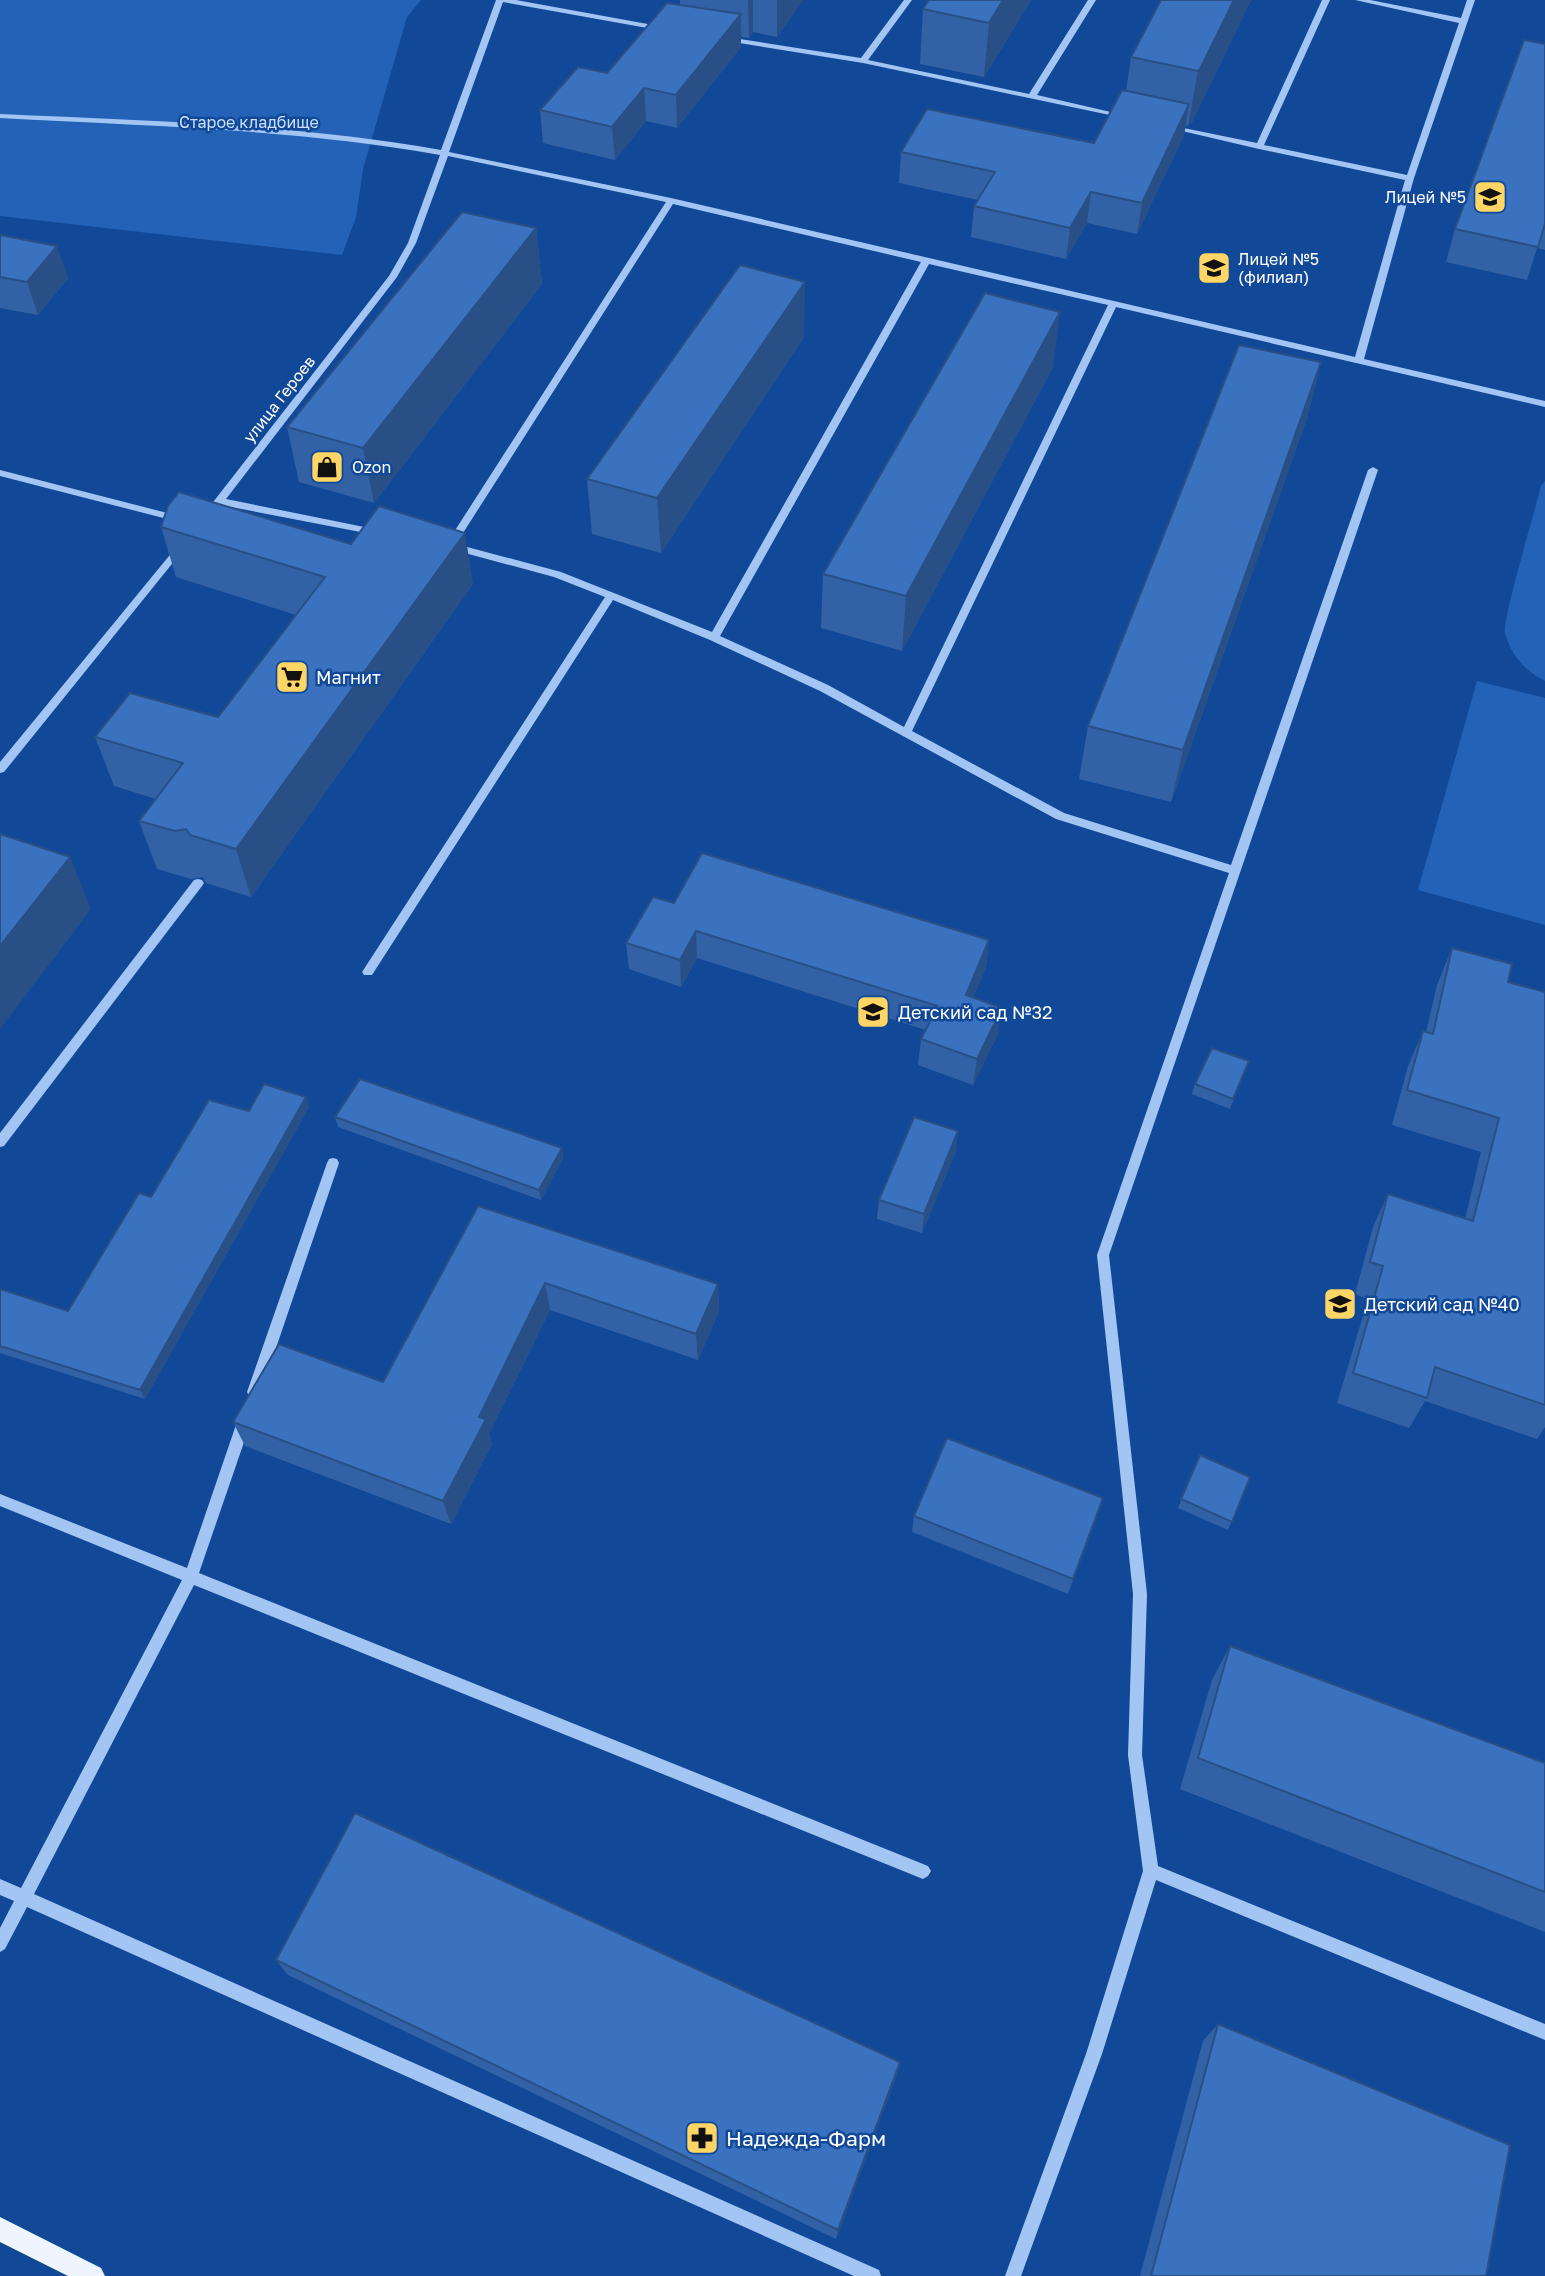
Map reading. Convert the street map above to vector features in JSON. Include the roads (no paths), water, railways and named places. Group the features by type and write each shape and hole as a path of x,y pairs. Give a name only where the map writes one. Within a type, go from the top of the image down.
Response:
{"main road":[{"path":"0,2229 93,2276"}],"street":[{"path":"501,0 671,31"},
{"name":"улица Героев","path":"206,517 393,277 412,243 501,0"},
{"path":"863,61 908,0"},
{"path":"1031,96 1092,0"},
{"path":"1359,0 1463,21"},
{"path":"1165,126 1410,178 1471,0"},
{"path":"712,37 863,61 1139,120"},
{"path":"0,116 275,130 381,142 443,153 671,201 1545,404"},
{"path":"450,546 671,201"},
{"path":"713,636 926,261"},
{"path":"906,733 1114,303"},
{"path":"1013,2276 1094,2054 1151,1871 1135,1755 1140,1594 1103,1255 1373,470"},
{"path":"0,473 186,521"},
{"path":"219,501 382,533"},
{"path":"0,769 191,535"},
{"path":"437,544 557,574 713,636 824,688 1060,816 1236,871"},
{"path":"368,972 610,597"},
{"path":"0,1142 198,883"},
{"path":"0,1944 190,1579 333,1163"},
{"path":"1151,1871 1545,2032"},
{"path":"0,1887 873,2276"}],"lane":[{"path":"1259,147 1326,0"},
{"path":"1359,360 1410,178"},
{"path":"0,1500 190,1579 923,1871"}],"place":[{"name":"Лицей №5","path":"1490,197"},
{"name":"Лицей №5 (филиал)","path":"1214,268"},
{"name":"Ozon","path":"327,467"},
{"name":"Магнит","path":"292,677"},
{"name":"Детский сад №32","path":"873,1012"},
{"name":"Детский сад №40","path":"1340,1304"},
{"name":"Надежда-Фарм","path":"702,2138"}],"park label":[{"name":"Старое кладбище","path":"249,122"}]}
